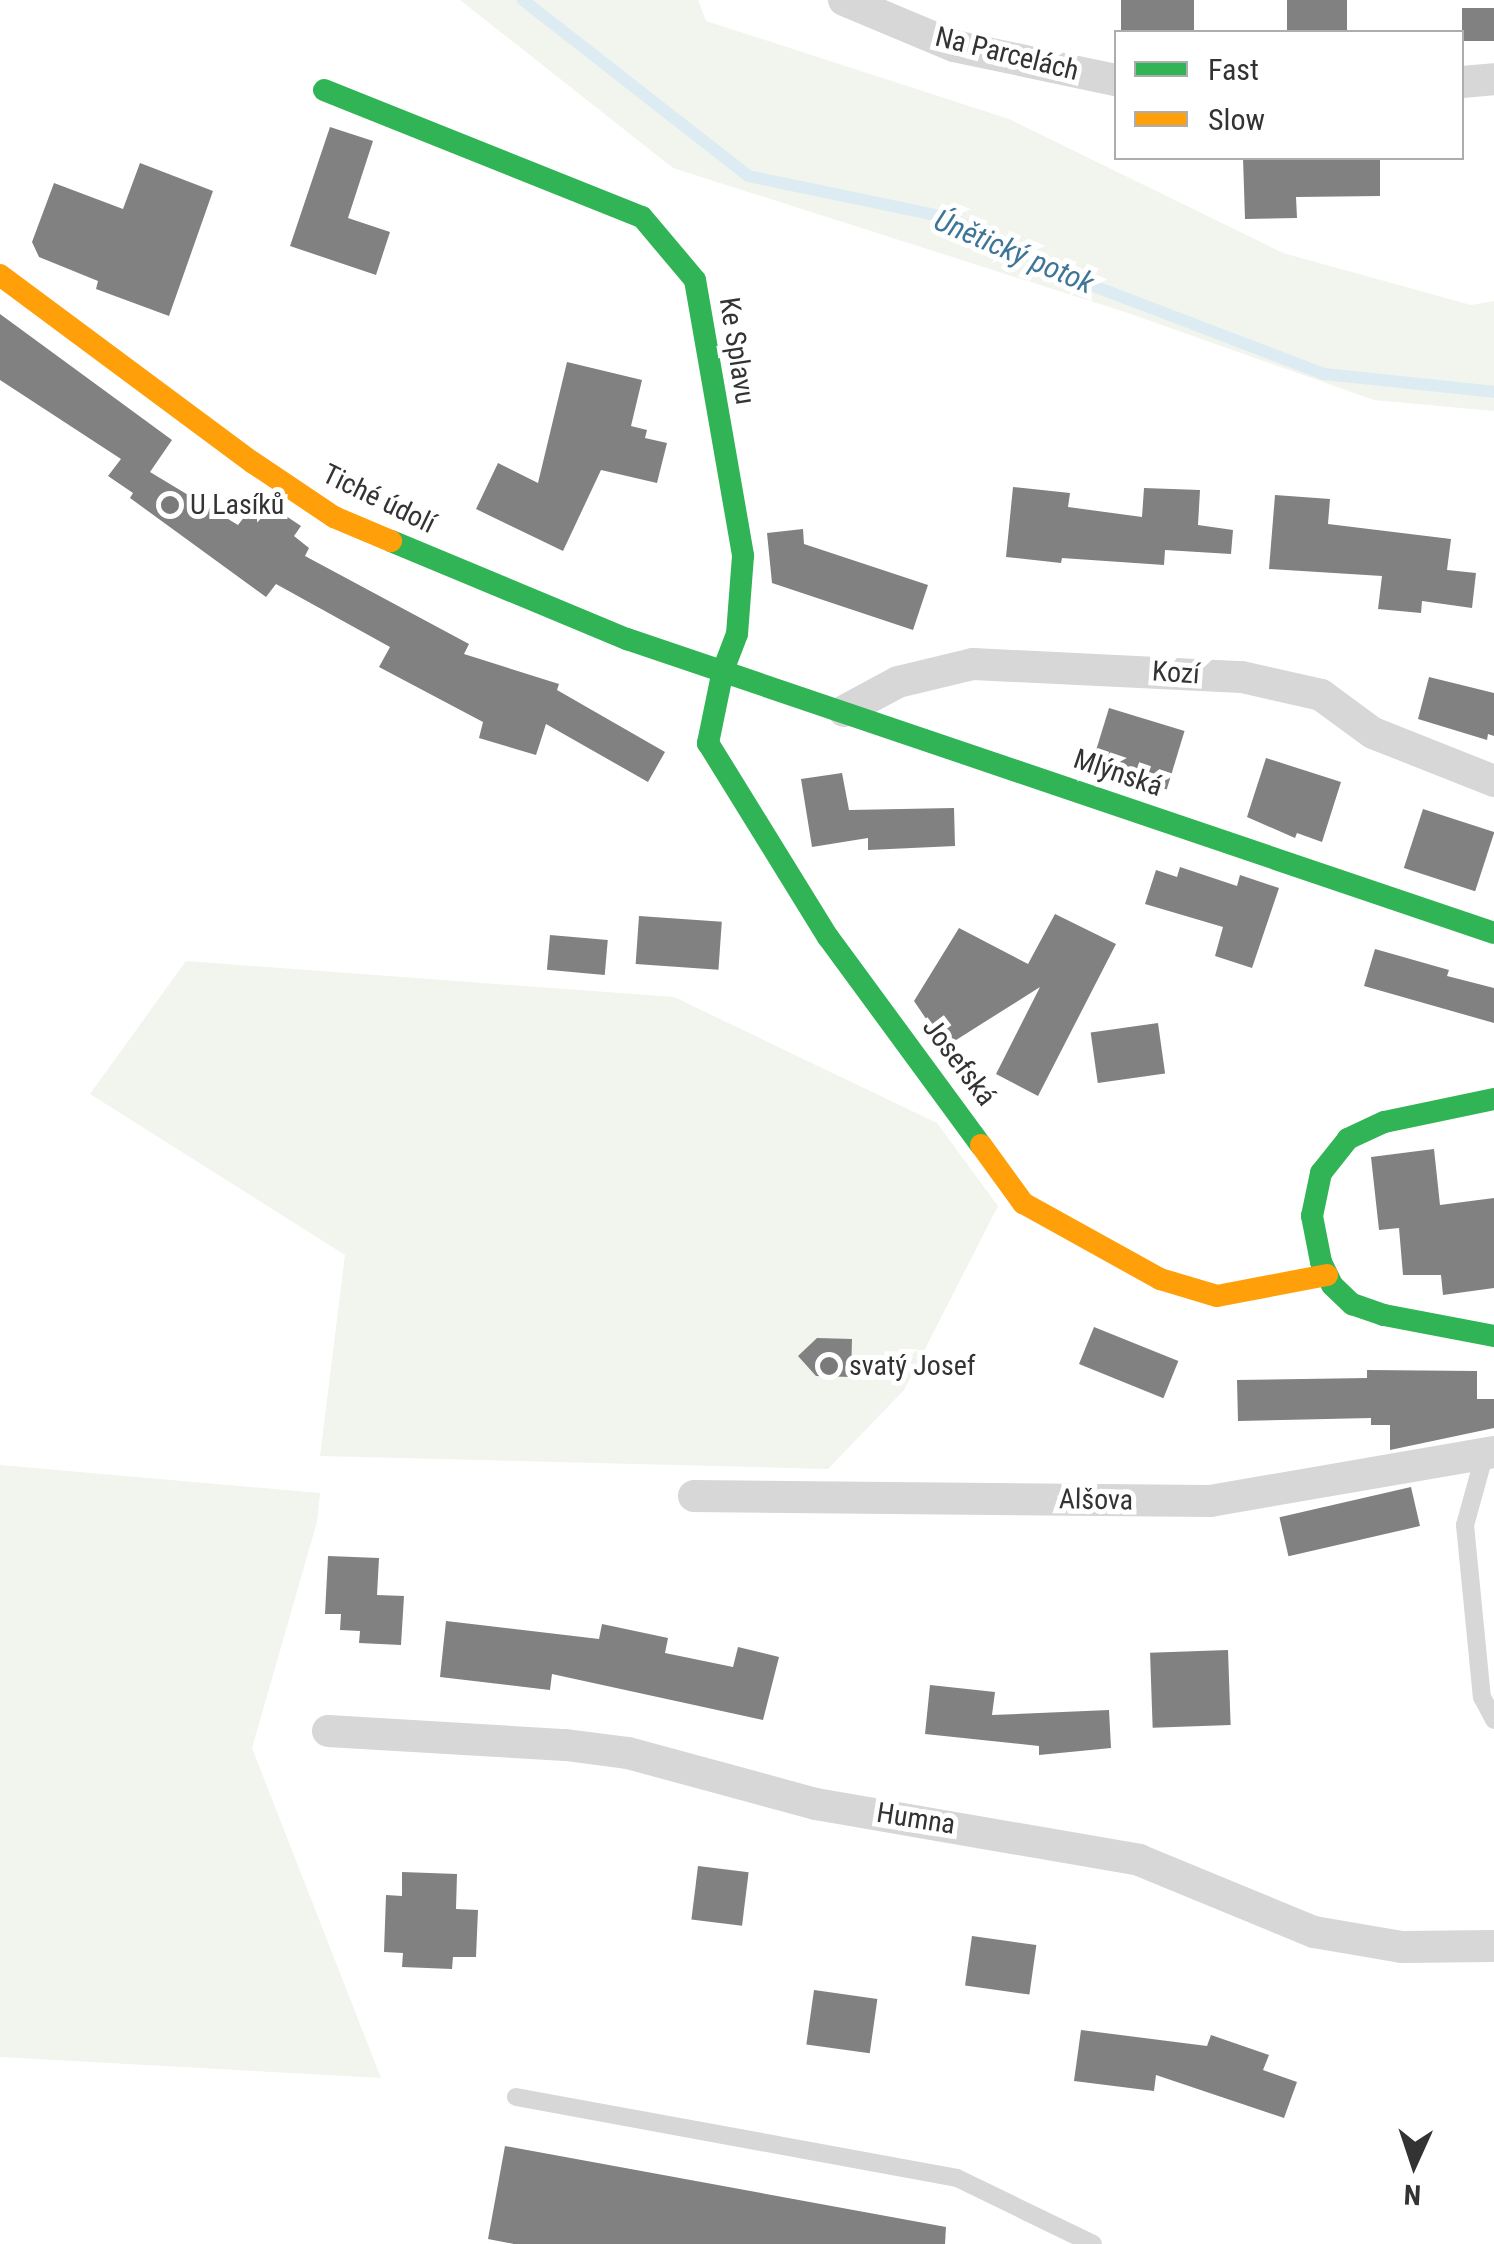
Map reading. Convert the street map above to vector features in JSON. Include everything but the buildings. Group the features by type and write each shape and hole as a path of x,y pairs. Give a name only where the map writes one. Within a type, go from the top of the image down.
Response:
{"street":[{"name":"Na Parcelách","path":"844,0 954,46 1114,80"},
{"path":"1464,82 1494,79"},
{"name":"Ke Splavu","path":"324,90 642,217 694,280 743,556 737,634 723,670"},
{"name":"Tiché údolí","path":"0,274 252,462 334,517 627,639 723,670"},
{"name":"Kozí","path":"844,711 898,682 973,664 1242,677 1321,696 1373,733 1494,781"},
{"name":"Mlýnská","path":"723,670 1494,933"},
{"name":"Josefská","path":"723,670 708,743 828,937 1023,1203 1160,1279 1217,1296 1328,1276"},
{"path":"1494,1099 1372,1126 1334,1152 1321,1173 1312,1204 1316,1250 1341,1295 1366,1310 1494,1336"},
{"name":"Alšova","path":"694,1496 1210,1501 1490,1452"},
{"name":"Humna","path":"328,1732 628,1753 816,1804 1139,1860 1314,1932 1402,1947 1494,1946"}],"lane":[{"path":"1490,1452 1465,1524 1482,1697 1494,1720"},
{"path":"516,2097 957,2178 1093,2244"}],"shaded area":[{"path":"460,0 698,0 706,21 1009,119 1283,253 1471,305 1494,301 1494,411 1374,400 1128,313 673,168"},
{"path":"186,961 674,997 937,1123 998,1206 904,1390 828,1469 320,1456 345,1255 90,1094"},
{"path":"0,1465 320,1493 317,1522 252,1748 381,2078 0,2057"}],"waterway":[{"name":"Únětický potok","path":"523,0 748,176 953,219 1070,277 1324,374 1494,392"}],"traffic: fast":[{"path":"324,90 642,217 695,280 743,556 737,634 723,670 708,743 828,937 981,1145"},
{"path":"391,541 627,639 1494,933"},
{"path":"1494,1099 1384,1122 1348,1139 1321,1173 1312,1216 1321,1262 1332,1285 1352,1304 1384,1315 1494,1336"}],"traffic: slow":[{"path":"0,275 252,462 334,517 391,541"},
{"path":"981,1145 1023,1203 1160,1279 1217,1296 1327,1275"}],"place":[{"name":"U Lasíků","path":"170,505"},
{"name":"svatý Josef","path":"829,1366"}]}
